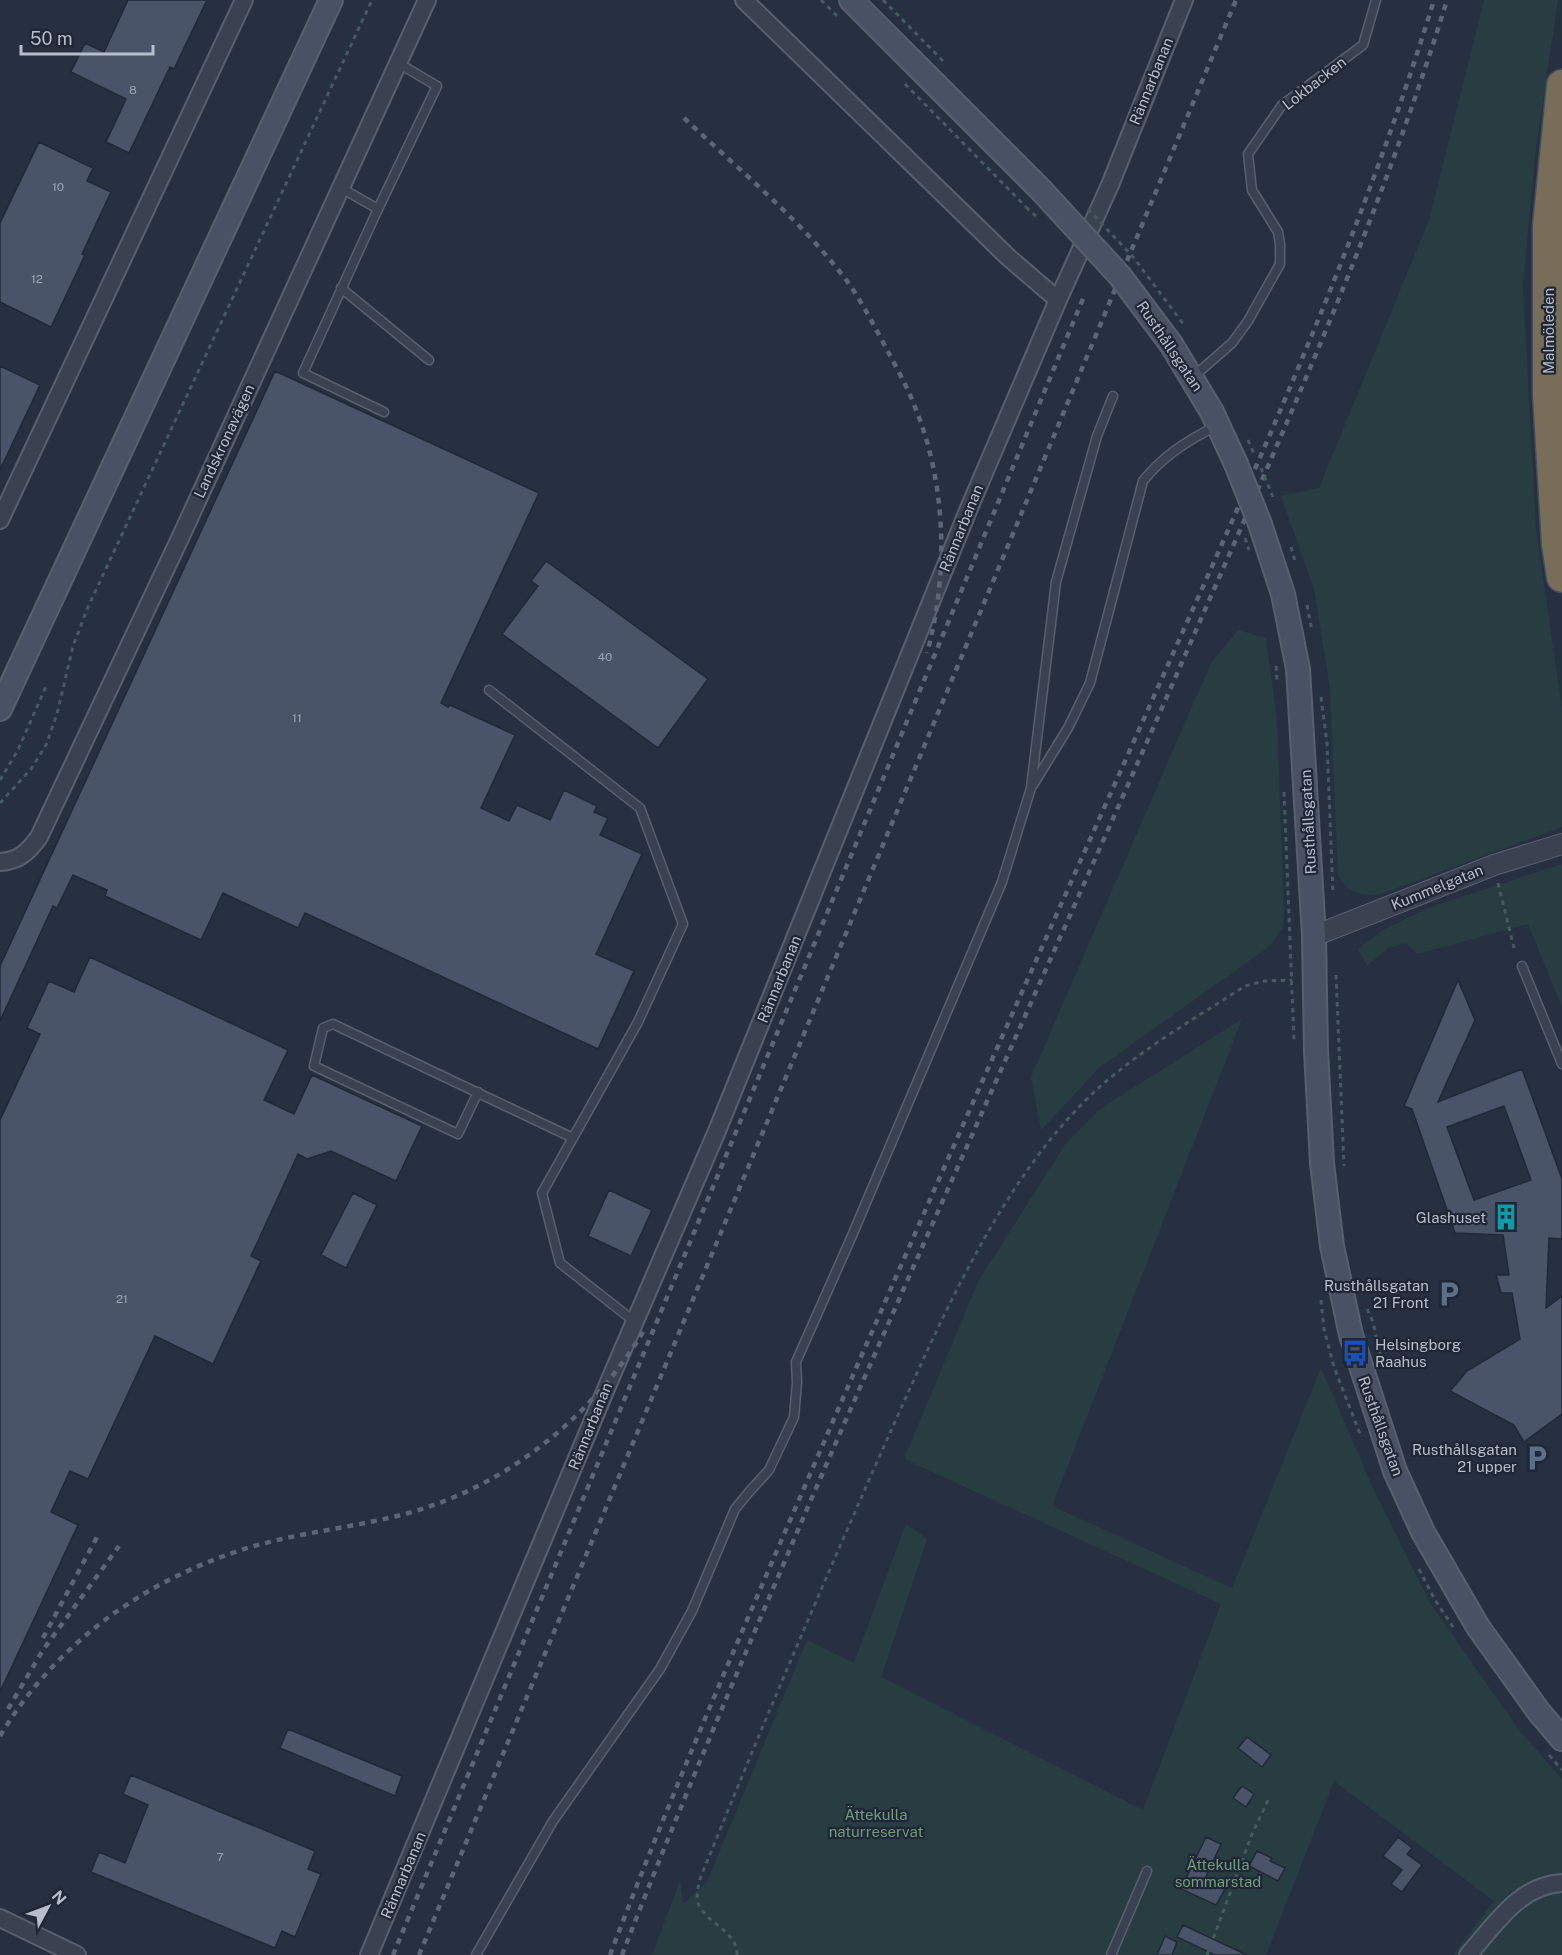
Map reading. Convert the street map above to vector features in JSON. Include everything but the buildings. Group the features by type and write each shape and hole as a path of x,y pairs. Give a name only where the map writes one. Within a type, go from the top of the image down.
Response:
{"highway":[{"name":"Malmöleden","path":"1562,85 1548,226 1548,395 1557,544 1562,578"}],"main road":[{"path":"0,709 331,0"},
{"name":"Rusthållsgatan","path":"844,8 1034,199 1120,276 1171,344 1193,378 1236,464 1260,524 1283,594 1298,669 1324,932 1326,977 1316,1051 1322,1163 1332,1246 1355,1353 1395,1471 1423,1532 1478,1627 1539,1712 1562,1739"}],"street":[{"path":"0,520 244,0"},
{"name":"Landskronavägen","path":"0,862 9,862 21,856 39,837 182,534 427,0"},
{"path":"744,0 1000,249 1058,300"},
{"name":"Rännarbanan","path":"369,1955 717,1131 967,513 1110,185 1184,0"},
{"name":"Kummelgatan","path":"1324,932 1494,865 1562,844"},
{"path":"1468,1955 1513,1904 1528,1892 1544,1885 1562,1884"},
{"path":"0,1918 77,1955"}],"lane":[{"name":"Lokbacken","path":"1193,378 1232,344 1248,321 1280,264 1278,232 1252,190 1248,154 1282,105 1363,45 1376,0"},
{"path":"384,412 303,373 378,208 437,87 398,63"},
{"path":"341,188 378,208"},
{"path":"341,288 429,360"},
{"path":"476,1955 553,1821 660,1669 692,1611 735,1509 770,1470 794,1417 796,1362 1002,882 1031,788 1056,582 1097,436 1113,396"},
{"path":"1031,788 1068,728 1090,683 1143,481 1153,468 1182,446 1218,425"},
{"path":"489,690 640,808 682,924 638,1022 542,1193 560,1263 635,1322"},
{"path":"1522,966 1562,1064"},
{"path":"478,1092 459,1134 315,1066 323,1028 333,1024 478,1092 573,1138"},
{"path":"1111,1955 1147,1871"}],"path":[{"path":"0,803 2,798 31,769 46,745 57,714 73,646 88,607 372,0"},
{"path":"821,0 844,8"},
{"path":"903,83 1034,199"},
{"path":"1289,542 1296,564"},
{"path":"1306,598 1314,642"},
{"path":"0,780 18,750 46,686"},
{"path":"1320,687 1327,743 1324,932"},
{"path":"1494,865 1514,948"},
{"path":"737,1955 735,1943 729,1935 702,1910 698,1903 700,1879 833,1562 900,1412 956,1293 1001,1212 1038,1155 1080,1106 1118,1071 1245,986 1264,981 1326,977 1345,1171"},
{"path":"1364,1298 1373,1322 1383,1368"},
{"path":"1207,1955 1252,1834 1269,1798"}],"green space":[{"path":"1484,0 1558,0 1536,148 1523,284 1536,529 1562,709 1562,827 1381,894 1367,895 1356,893 1347,887 1338,875 1330,689 1314,589 1281,496 1319,488 1429,220"},
{"path":"1238,630 1266,638 1277,720 1284,917 1282,928 1270,946 1100,1067 1041,1130 1031,1077 1211,663"},
{"path":"1562,864 1562,1007 1528,924 1417,954 1406,943 1388,948 1367,966 1358,949 1383,930 1428,908"},
{"path":"1242,1019 1052,1506 1232,1588 1321,1368 1372,1486 1430,1603 1519,1730 1562,1779 1562,1955 1453,1955 1494,1901 1334,1781 1266,1955 652,1955 680,1881 683,1904 707,1882 807,1640 854,1663 906,1524 927,1539 881,1677 1143,1810 1221,1604 904,1459 978,1282 1066,1143 1100,1109"}],"railway":[{"path":"419,1955 1236,0"},
{"path":"610,1955 701,1727 839,1406 1295,375 1369,189 1434,0"},
{"path":"622,1955 691,1784 810,1502 1318,350 1387,176 1447,0"},
{"path":"684,118 785,211 823,251 853,289 908,391 925,436 933,466 941,529 939,592 927,653"},
{"path":"393,1955 1085,294"},
{"path":"0,1736 46,1674 73,1647 133,1600 167,1581 202,1565 257,1545 397,1516 435,1504 472,1489 507,1469 540,1447 571,1421 624,1361 646,1327"},
{"path":"43,1638 97,1537"},
{"path":"8,1709 43,1650 119,1546"}],"place":[{"name":"Glashuset","path":"1506,1217"},
{"name":"Rusthållsgatan 21 Front","path":"1449,1294"},
{"name":"Helsingborg Raahus","path":"1355,1353"},
{"name":"Rusthållsgatan 21 upper","path":"1537,1458"}],"park label":[{"name":"Ättekulla naturreservat","path":"876,1822"},
{"name":"Ättekulla sommarstad","path":"1218,1872"}]}
